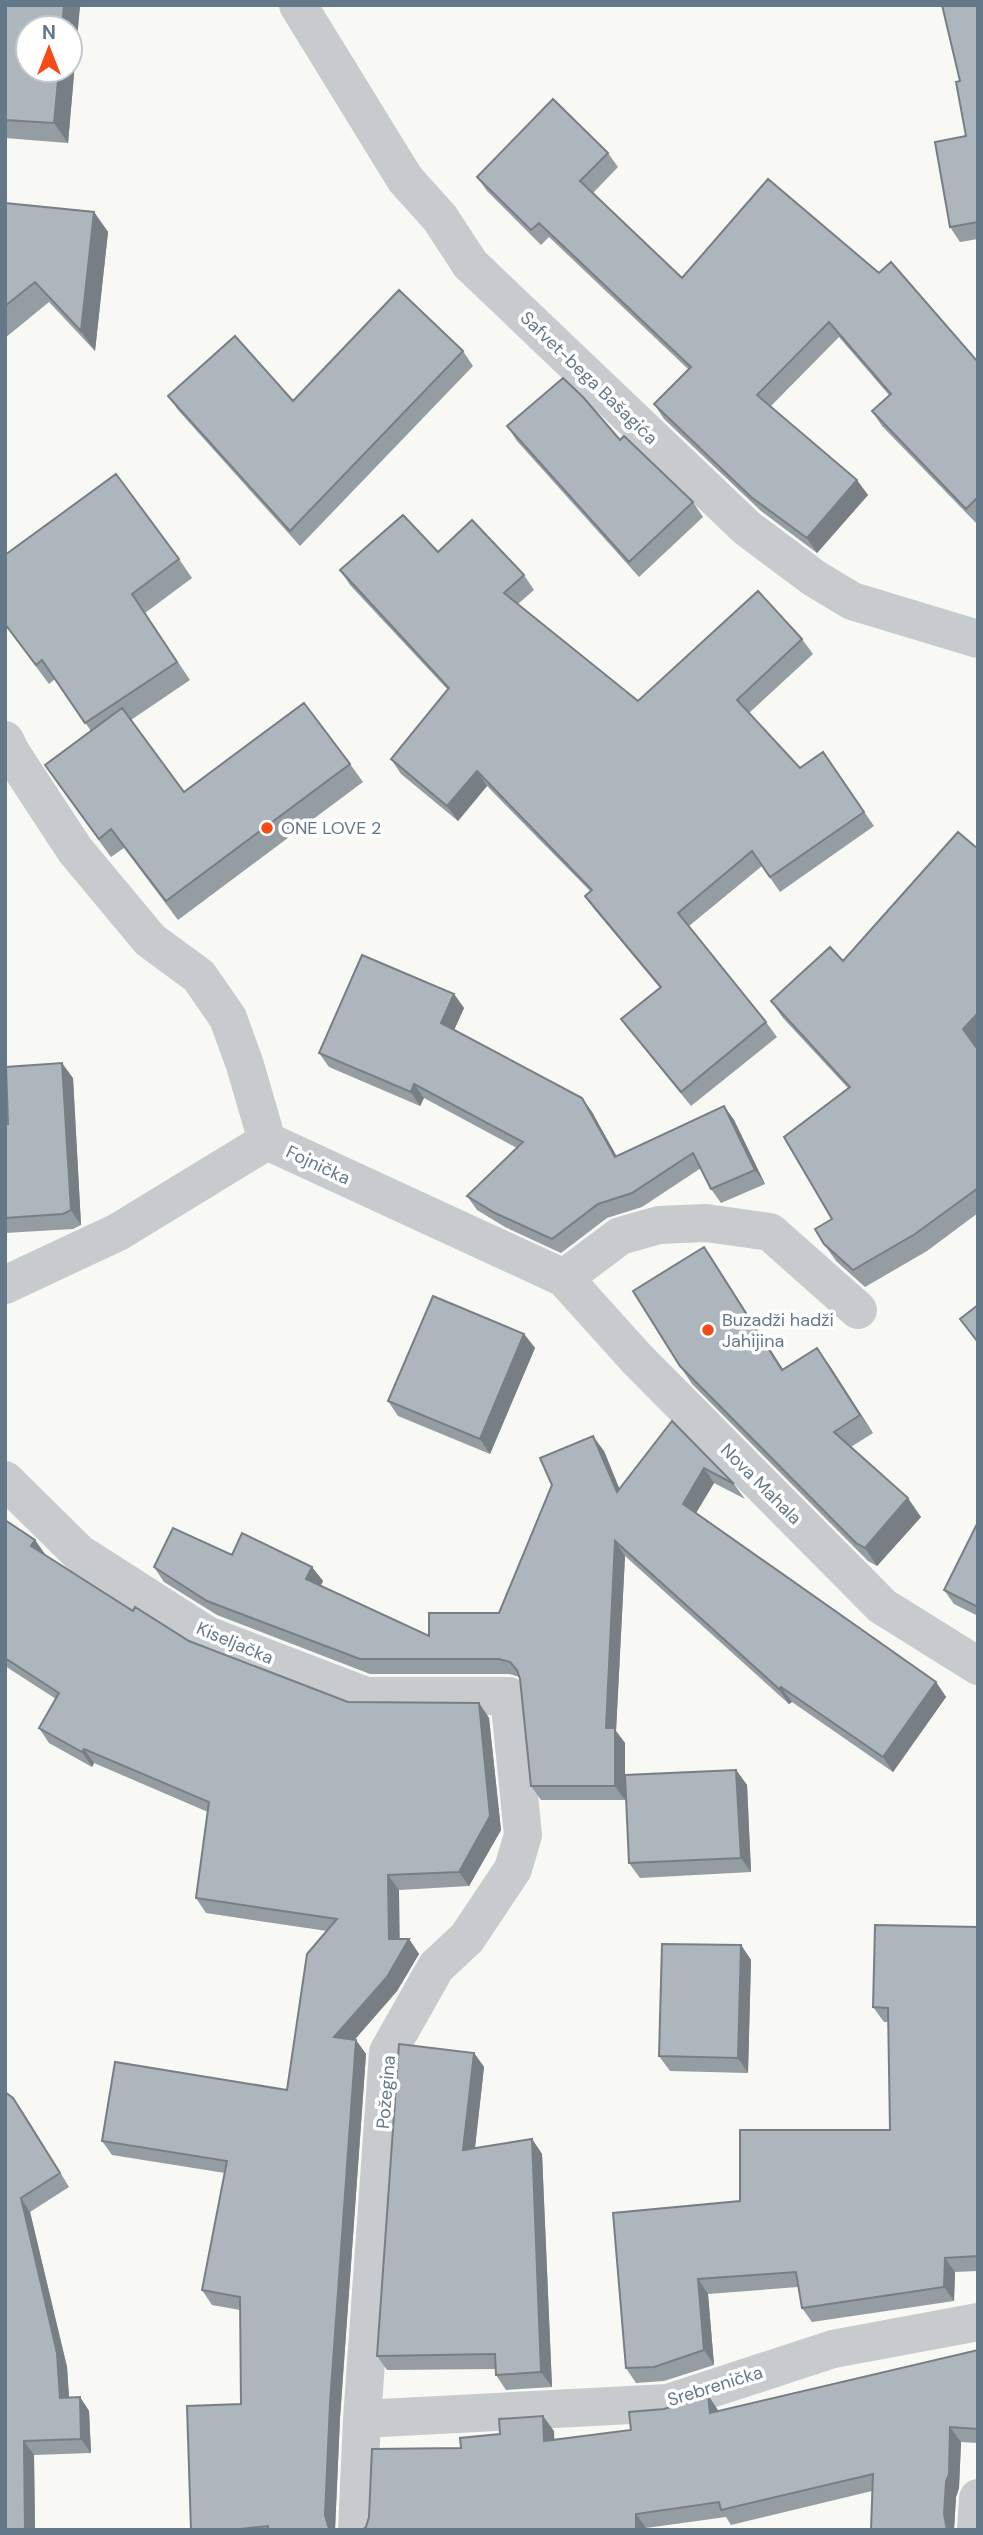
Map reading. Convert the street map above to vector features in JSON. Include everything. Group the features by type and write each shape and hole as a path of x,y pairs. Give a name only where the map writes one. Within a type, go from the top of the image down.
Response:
{"street":[{"name":"Safvet-bega Bašagića","path":"298,5 405,180 440,218 470,264 747,528 814,578 852,601 978,639"},
{"path":"5,740 75,850 150,940 199,976 228,1018 267,1141"},
{"name":"Fojnička","path":"5,1285 118,1232 267,1141 564,1278"},
{"path":"564,1278 620,1236 659,1224 706,1223 770,1232 858,1310"},
{"name":"Nova Mahala","path":"564,1278 637,1359 882,1606 978,1665"},
{"name":"Kiseljačka","path":"5,1480 79,1553 207,1635 366,1696 509,1696"},
{"name":"Požegina","path":"358,2530 362,2419 388,2052 436,1966 467,1938 513,1869 523,1835 509,1696"},
{"name":"Srebrenička","path":"362,2419 668,2403 833,2349 978,2322"},
{"path":"976,2530 978,2498"}],"building":[{"path":"5,5 64,5 63,14 14,14 14,84 58,84 54,123 5,120"},
{"path":"942,5 978,5 978,222 950,227 935,142 966,136 956,82 960,81"},
{"path":"553,99 608,153 580,181 682,278 768,179 879,273 891,262 978,362 978,497 966,509 872,411 891,394 829,322 757,395 857,480 807,538 751,497 654,404 691,367 539,223 531,230 477,177"},
{"path":"5,203 94,212 81,331 35,282 5,306"},
{"path":"399,290 463,351 290,531 168,396 235,336 293,401"},
{"path":"563,378 620,440 624,436 693,502 629,562 507,426"},
{"path":"116,474 179,559 132,594 177,662 85,723 42,660 36,665 5,624 5,555"},
{"path":"403,515 438,552 472,520 524,575 504,593 638,701 758,591 802,639 737,700 800,768 823,752 864,812 770,877 752,851 678,913 766,1022 681,1092 621,1019 661,987 585,896 592,890 477,771 447,806 391,759 449,688 340,570"},
{"path":"304,703 350,764 166,901 111,829 99,839 45,765 122,708 184,792"},
{"path":"958,832 978,849 978,1013 963,1029 978,1050 978,1188 915,1234 853,1270 824,1244 815,1229 832,1219 784,1137 850,1087 771,1001 830,947 843,961"},
{"path":"362,955 454,994 441,1023 582,1098 615,1157 724,1106 755,1170 711,1189 693,1153 632,1193 598,1204 552,1239 495,1213 467,1196 523,1142 414,1084 411,1092 319,1053"},
{"path":"62,1063 71,1210 63,1214 5,1218 5,1124 8,1124 6,1067"},
{"path":"704,1247 782,1370 817,1348 860,1415 834,1432 908,1498 865,1548 856,1543 680,1366 633,1291"},
{"path":"433,1296 524,1334 480,1439 388,1401"},
{"path":"978,1305 978,1342 960,1319"},
{"path":"672,1421 734,1484 704,1468 683,1504 936,1682 883,1757 781,1687 779,1689 615,1541 606,1728 615,1728 615,1786 531,1786 520,1679 510,1662 499,1659 360,1659 207,1601 154,1567 173,1528 232,1555 242,1533 312,1567 306,1579 429,1636 429,1613 499,1613 552,1485 540,1458 593,1436 617,1492"},
{"path":"5,1520 35,1540 31,1546 133,1611 135,1607 189,1641 348,1702 479,1703 490,1816 459,1872 388,1875 389,1939 409,1939 387,1977 334,2037 356,2040 330,2404 325,2515 331,2530 268,2530 268,2526 191,2530 187,2406 241,2404 240,2297 202,2290 227,2161 102,2141 115,2062 287,2090 307,1954 337,1919 196,1898 209,1802 84,1749 82,1752 39,1728 59,1693 5,1658"},
{"path":"978,1522 978,1607 944,1590"},
{"path":"736,1770 741,1858 629,1863 625,1775"},
{"path":"875,1925 978,1927 978,2256 945,2258 944,2287 802,2308 796,2272 698,2279 704,2350 654,2367 626,2368 613,2213 740,2201 740,2130 890,2130 888,2008 873,2007"},
{"path":"662,1944 741,1945 738,2058 659,2056"},
{"path":"399,2044 474,2053 463,2150 532,2139 541,2372 496,2375 495,2354 377,2356"},
{"path":"5,2092 13,2098 60,2173 21,2198 57,2353 60,2398 80,2397 81,2439 24,2441 25,2530 5,2530"},
{"path":"978,2350 978,2429 950,2427 949,2474 944,2514 947,2530 871,2530 873,2474 721,2510 719,2502 636,2514 636,2530 362,2530 369,2517 372,2449 461,2448 460,2438 500,2434 499,2419 543,2416 544,2441 631,2430 629,2412 664,2409 708,2395 710,2413"}],"place":[{"name":"ONE LOVE 2","path":"267,828"},
{"name":"Buzadži hadži Jahijina","path":"708,1330"}]}
